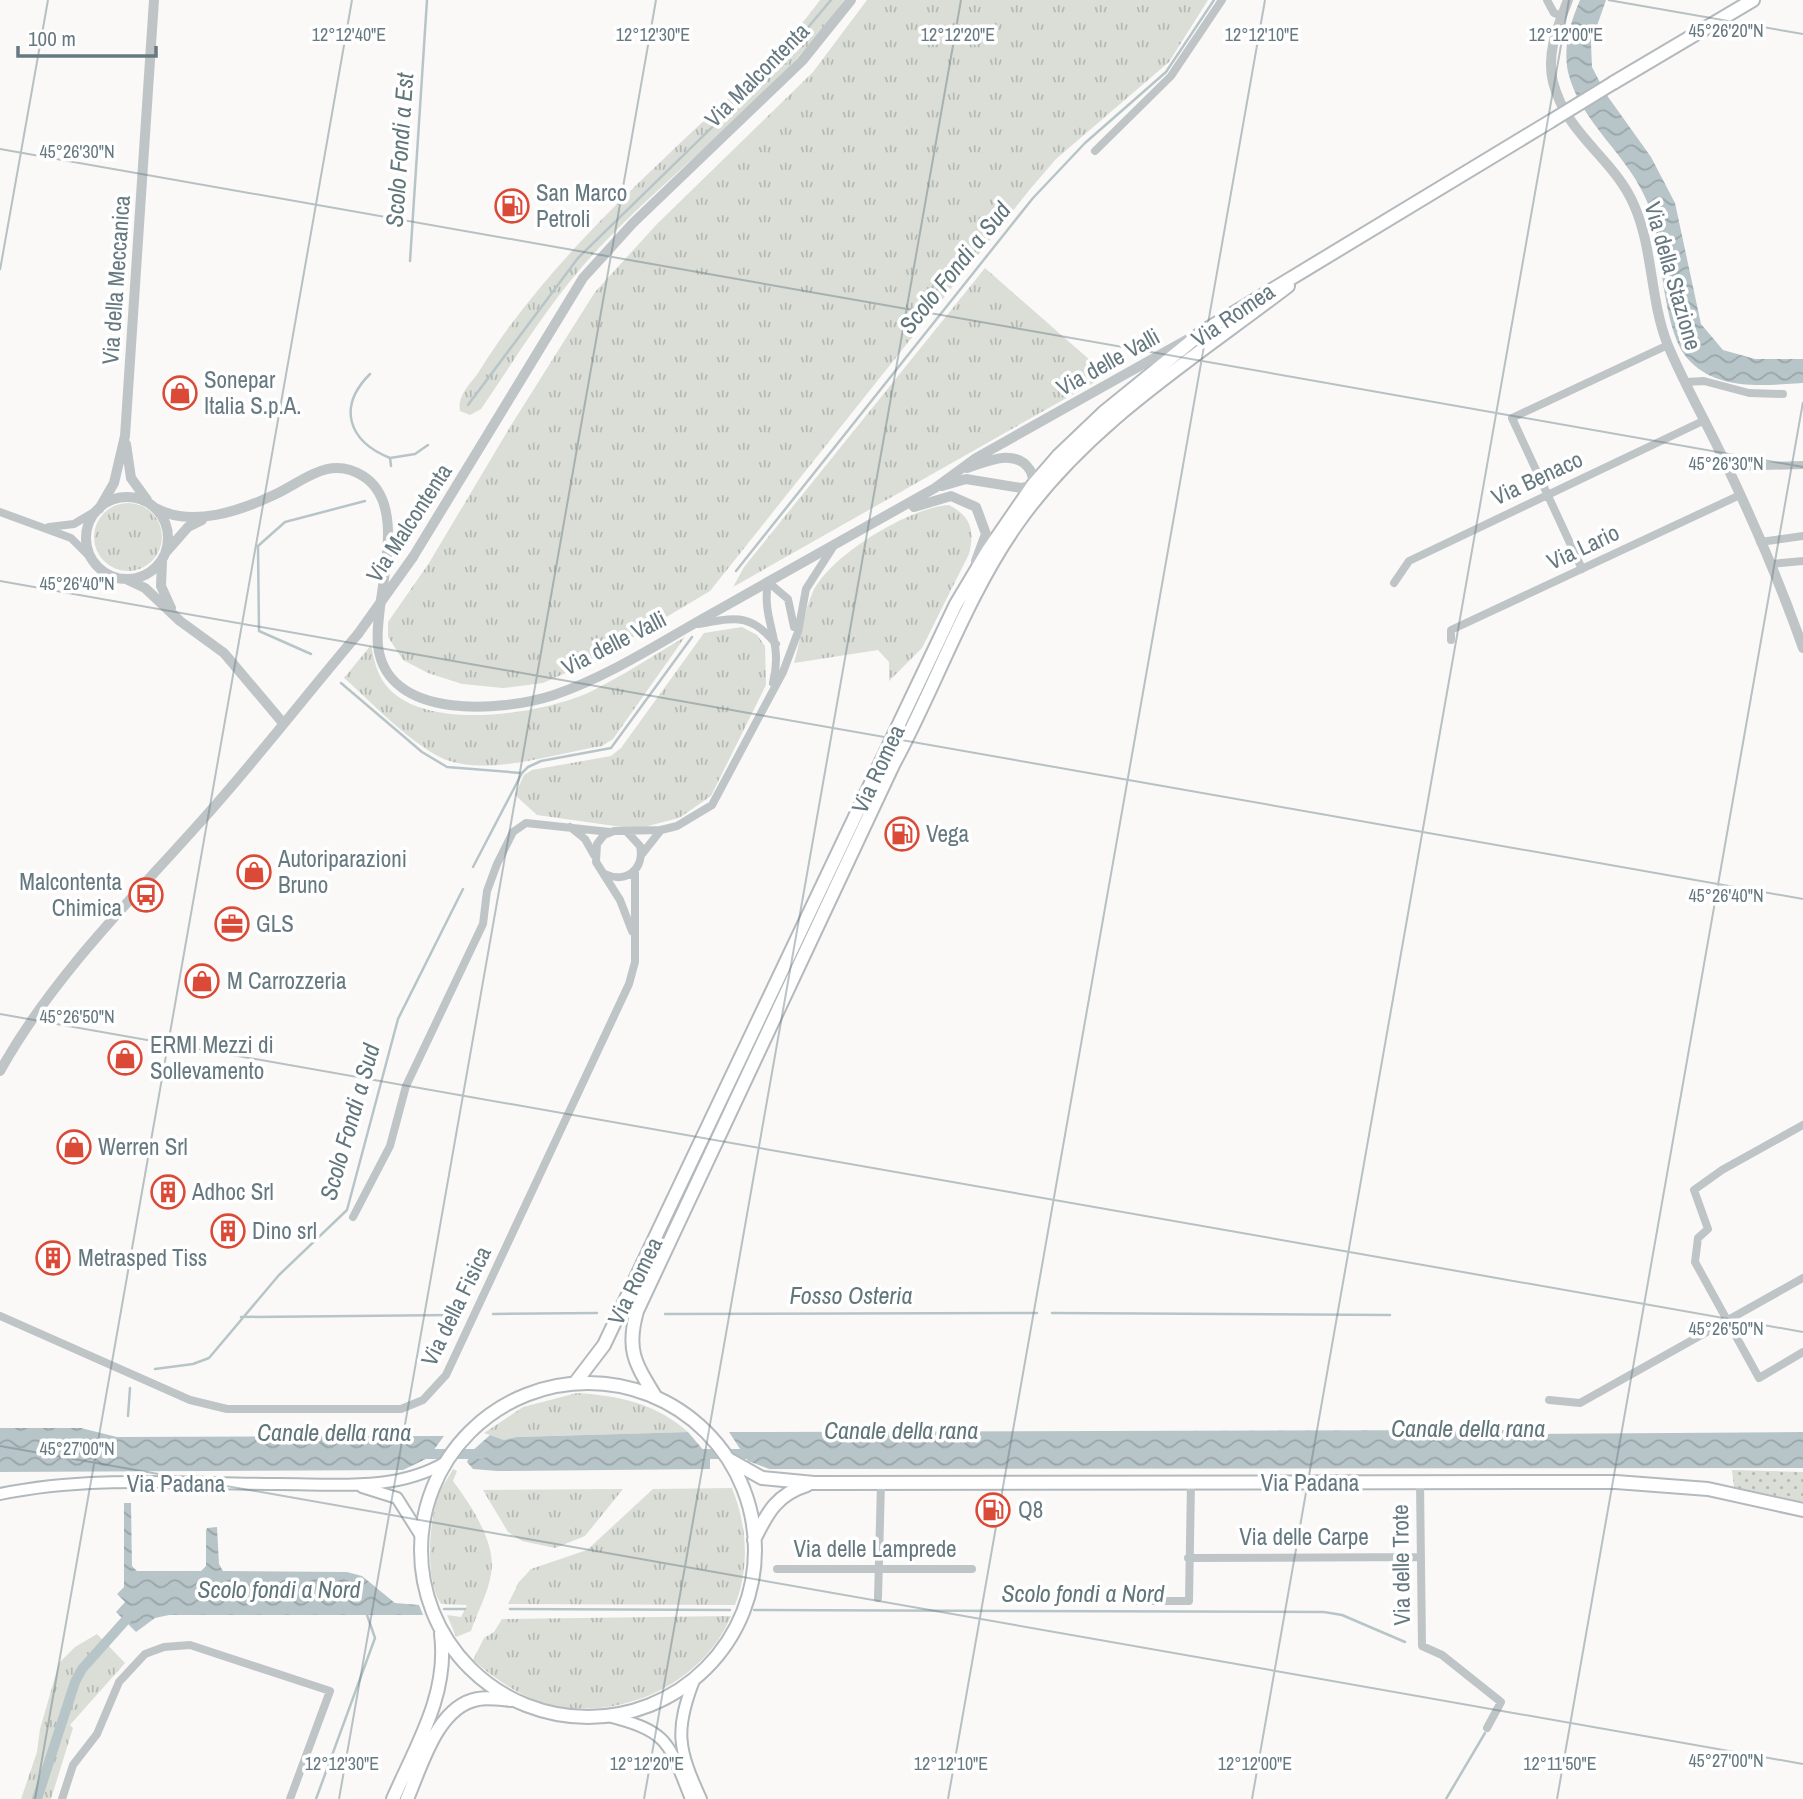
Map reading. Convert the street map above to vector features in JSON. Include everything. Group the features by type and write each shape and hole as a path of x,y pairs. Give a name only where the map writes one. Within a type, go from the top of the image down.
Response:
{"main road":[{"name":"Via Romea","path":"575,1383 604,1345 968,582 1037,488 1103,413 1204,331 1753,0"},
{"name":"Via Romea","path":"655,1396 632,1354 631,1331 637,1311 893,765 925,708 957,631 993,562 1037,488 1129,405 1317,263"},
{"path":"393,1799 441,1683 444,1657 440,1627 422,1574 421,1536 432,1490 446,1462 467,1434 493,1412 524,1395 575,1383 615,1385 655,1396 681,1411 705,1430 730,1460 750,1506 754,1540 752,1577 740,1617 720,1652 695,1678 652,1704 608,1716"},
{"name":"Via Padana","path":"730,1460 762,1478 814,1483 1652,1483 1708,1489 1803,1510"},
{"name":"Via Padana","path":"0,1493 48,1486 102,1483 353,1484 416,1478 446,1462"},
{"path":"754,1540 772,1505 784,1494 814,1483"},
{"name":"Via Padana","path":"353,1484 397,1498 421,1536"},
{"path":"440,1627 469,1669 515,1700"},
{"path":"695,1678 679,1728 688,1769 701,1799"},
{"path":"407,1799 439,1729 451,1714 466,1703 480,1698 515,1700 558,1714 608,1716 644,1725 655,1731 672,1752 691,1799"}],"street":[{"name":"Via della Meccanica","path":"99,509 114,483 125,436 154,0"},
{"name":"Via Malcontenta","path":"0,1071 28,1024 64,976 226,793 358,634 413,556 583,278 633,223 802,61 851,0"},
{"path":"1095,151 1171,76 1222,0"},
{"path":"1547,0 1554,13 1562,16"},
{"name":"Via della Stazione","path":"1568,0 1551,56 1556,91 1581,137 1618,178 1634,206 1668,345 1741,495 1803,648"},
{"name":"Via delle Valli","path":"164,555 188,527 209,516 273,496 325,468 343,468 360,474 378,490 388,511 378,645 383,669 393,683 418,696 462,705 514,704 554,695 595,679 935,488 994,447 1204,331"},
{"path":"1581,569 1512,418 1668,345"},
{"path":"1686,382 1704,381 1749,393 1783,394"},
{"name":"Via Benaco","path":"1394,583 1409,561 1705,420"},
{"name":"Via della Meccanica","path":"125,436 131,478 153,507"},
{"name":"Via delle Valli","path":"935,488 967,480 1037,488 1030,469 1013,458 996,458 960,470"},
{"path":"1727,467 1803,465"},
{"name":"Via Lario","path":"1451,640 1451,630 1741,495"},
{"name":"Via delle Valli","path":"881,519 926,501 951,496 976,507 986,534 968,582"},
{"path":"43,527 74,524 108,502 125,498 138,499 153,507 167,527 161,586 177,617"},
{"name":"Via delle Valli","path":"153,507 180,518 209,516"},
{"path":"92,559 87,534 90,521 99,509"},
{"path":"0,512 75,540 101,569 145,588 234,663 282,723"},
{"path":"1760,542 1803,536"},
{"path":"353,1217 390,1146 405,1086 483,924 487,891 513,832 526,823 610,832 661,830 691,820 712,804 748,741 793,648 806,589 834,545"},
{"path":"115,577 142,577 155,569 164,555"},
{"path":"1771,564 1803,561"},
{"path":"768,582 788,599 794,618 793,648"},
{"path":"768,582 765,610 778,647 771,689"},
{"path":"693,625 747,619 764,629 778,647"},
{"name":"Via della Fisica","path":"570,827 585,839 597,865 620,900 635,937"},
{"name":"Via della Fisica","path":"2,1317 83,1355 214,1408 388,1411 423,1400 446,1375 629,984 635,962 635,870 642,854 661,830"},
{"path":"625,831 637,840 642,854"},
{"path":"594,855 598,841 610,832"},
{"path":"605,874 623,877 635,870"},
{"path":"1803,1125 1723,1170 1694,1191 1708,1229 1698,1238 1695,1262 1759,1378 1803,1352"},
{"path":"1549,1400 1580,1403 1803,1278"},
{"name":"Via delle Trote","path":"1420,1482 1422,1646 1442,1655 1501,1702 1488,1728"},
{"path":"878,1598 881,1483"},
{"path":"1132,1601 1189,1601 1191,1483"},
{"name":"Via delle Carpe","path":"1188,1558 1420,1557"},
{"name":"Via delle Lamprede","path":"778,1569 972,1569"},
{"path":"62,1799 73,1765 97,1734 119,1682 145,1654 164,1647 190,1645 330,1690 290,1799"}],"green space":[{"path":"820,0 844,0 788,68 628,219 581,268 536,327 481,409 470,415 460,411 461,399 466,389 527,304 553,273 636,185 776,52"},
{"path":"867,0 1208,0 1169,62 1056,159 1031,188 710,591 591,662 543,683 503,688 462,684 428,673 403,660 388,637 388,622 429,563 595,292 657,224 813,72"},
{"path":"985,268 1107,375 733,587 744,567"},
{"path":"128,503 141,506 152,513 159,524 162,537 159,550 152,561 141,568 128,571 115,568 104,561 97,550 94,537 97,524 104,513 115,506"},
{"path":"949,505 967,519 971,531 971,546 922,648 889,681 889,662 878,650 794,663 812,594 834,565 892,524 933,508"},
{"path":"742,627 757,635 765,646 766,685 711,796 679,818 636,829 537,815 515,795 524,775 532,770 611,756 621,748 704,633"},
{"path":"685,637 613,739 602,746 501,765 461,764 431,752 405,733 344,678 371,645 382,679 403,700 426,709 454,714 516,712 545,707 592,691"},
{"path":"577,1393 608,1396 636,1403 663,1414 688,1432 516,1437 504,1440 484,1433 523,1407"},
{"path":"453,1469 457,1471 453,1481 481,1525 492,1562 487,1589 471,1631 456,1637 447,1615 461,1617 467,1605 441,1604 432,1581 430,1552 437,1499"},
{"path":"1732,1470 1803,1472 1803,1502 1734,1487"},
{"path":"732,1488 741,1517 745,1546 743,1576 735,1605 508,1604 519,1582 531,1569 587,1550 653,1489"},
{"path":"623,1489 585,1536 555,1548 522,1541 508,1532 483,1490"},
{"path":"731,1616 718,1641 699,1662 677,1680 652,1694 626,1703 597,1708 569,1708 541,1702 505,1684 473,1660 484,1638 494,1632 502,1619"},
{"path":"97,1634 125,1663 70,1725 73,1728 51,1799 21,1799 37,1752 40,1729 59,1663 75,1647"}],"water":[{"path":"1580,0 1606,0 1591,43 1592,67 1606,94 1651,157 1675,203 1701,324 1723,350 1755,359 1803,359 1803,383 1757,385 1712,377 1687,358 1678,344 1667,306 1648,204 1630,170 1583,107 1568,72 1568,35"},
{"path":"0,1428 81,1428 117,1437 444,1436 428,1458 403,1470 0,1472"},
{"path":"1505,1430 1523,1434 1803,1432 1803,1468 769,1469 748,1461 729,1432"},
{"path":"688,1432 710,1458 710,1469 497,1471 473,1469 467,1462 471,1452 490,1435 504,1440 516,1437"},
{"path":"124,1503 131,1503 132,1566 137,1571 201,1571 206,1566 207,1528 217,1527 219,1564 223,1571 347,1572 362,1576 395,1603 419,1605 423,1615 169,1615 155,1618 136,1632 116,1612 125,1602 117,1594 124,1587"}],"waterway":[{"name":"Scolo Fondi a Est","path":"410,261 427,0"},
{"path":"468,405 578,258 779,62 831,0"},
{"name":"Scolo Fondi a Sud","path":"736,571 1033,198 1085,143 1166,72 1214,0"},
{"name":"Scolo Fondi a Est","path":"370,374 353,399 352,422 365,442 390,458"},
{"name":"Scolo Fondi a Est","path":"391,466 390,458 415,454 428,445"},
{"name":"Scolo Fondi a Est","path":"311,654 259,631 258,546 285,522 365,501"},
{"name":"Scolo Fondi a Sud","path":"473,867 522,773 541,761 611,748 692,637"},
{"name":"Scolo Fondi a Est","path":"341,683 422,752 447,767 521,773"},
{"name":"Scolo Fondi a Sud","path":"155,1369 193,1364 209,1358 279,1275 347,1210 398,1019 463,889"},
{"name":"Fosso Osteria","path":"493,1314 597,1313"},
{"name":"Fosso Osteria","path":"665,1314 1037,1313"},
{"name":"Fosso Osteria","path":"1052,1313 1390,1315"},
{"name":"Fosso Osteria","path":"241,1317 451,1315"},
{"name":"Scolo Fondi a Sud","path":"128,1416 130,1388"},
{"name":"Canale della rana","path":"421,1454 482,1454"},
{"name":"Canale della rana","path":"697,1454 755,1454"},
{"name":"Scolo fondi a Nord","path":"444,1609 465,1609"},
{"name":"Scolo fondi a Nord","path":"510,1609 730,1610"},
{"name":"Scolo fondi a Nord","path":"754,1610 1324,1612 1342,1615 1405,1642"},
{"path":"316,1799 375,1638 366,1612"},
{"path":"37,1799 75,1682 82,1669 132,1613"},
{"name":"Scolo fondi a Nord","path":"1446,1799 1485,1733"}],"place":[{"name":"San Marco Petroli","path":"512,206"},
{"name":"Sonepar Italia S.p.A.","path":"180,393"},
{"name":"Vega","path":"902,834"},
{"name":"Autoriparazioni Bruno","path":"254,872"},
{"name":"Malcontenta Chimica","path":"146,895"},
{"name":"GLS","path":"232,924"},
{"name":"M Carrozzeria","path":"202,981"},
{"name":"ERMI Mezzi di Sollevamento","path":"125,1058"},
{"name":"Werren Srl","path":"74,1147"},
{"name":"Adhoc Srl","path":"168,1192"},
{"name":"Dino srl","path":"228,1231"},
{"name":"Metrasped Tiss","path":"53,1258"},
{"name":"Q8","path":"993,1510"}]}
